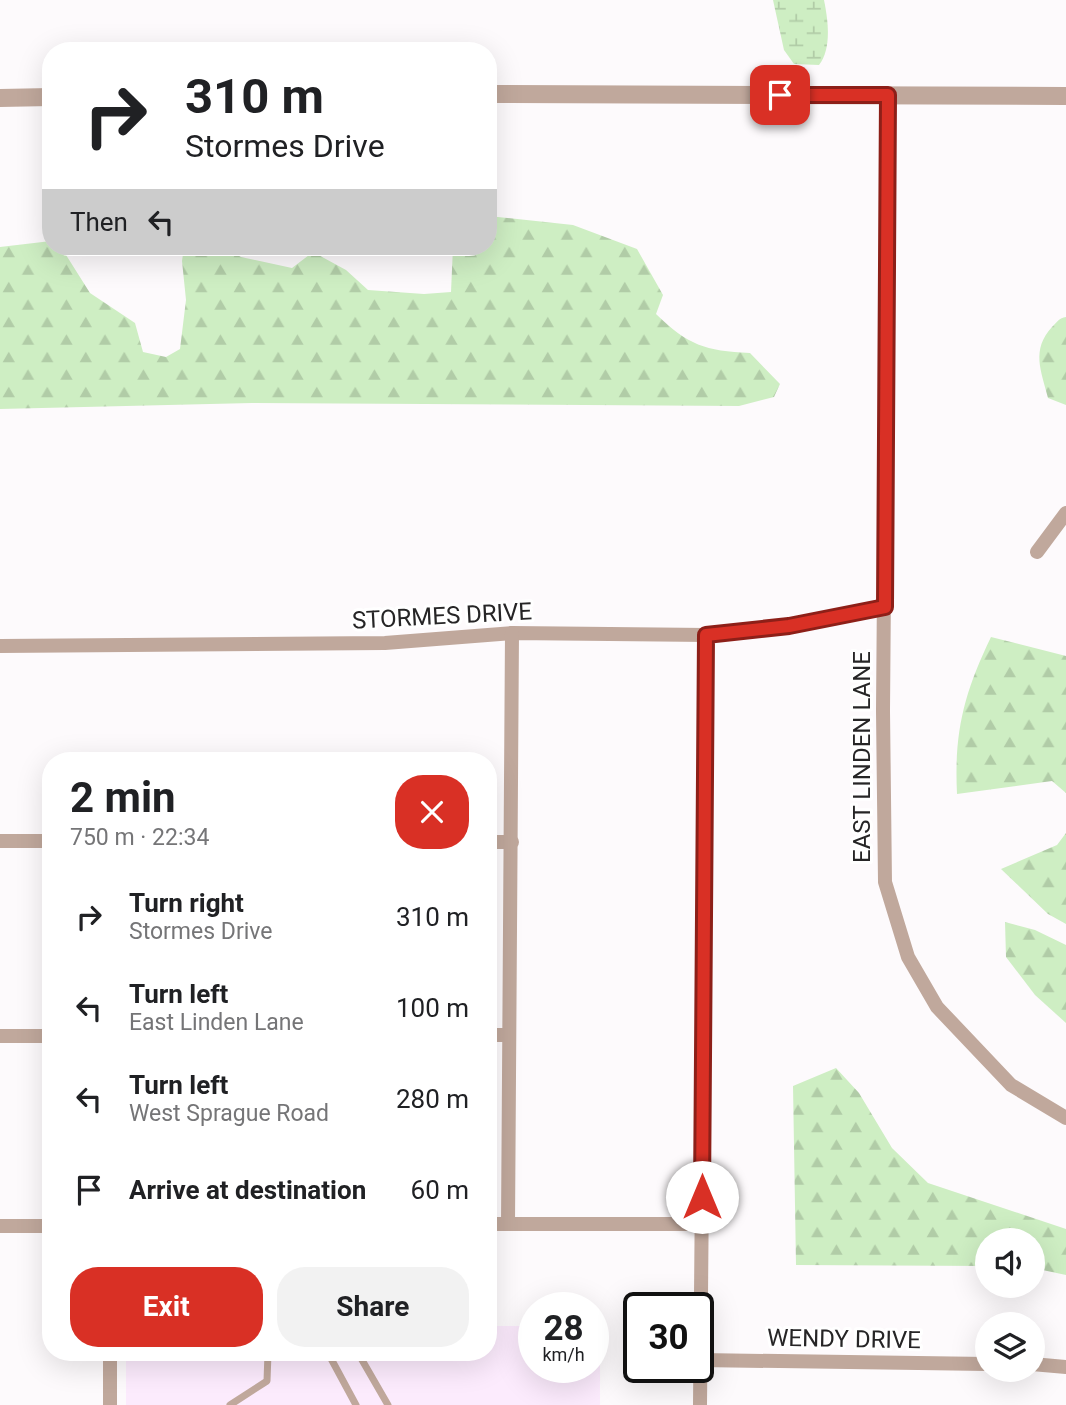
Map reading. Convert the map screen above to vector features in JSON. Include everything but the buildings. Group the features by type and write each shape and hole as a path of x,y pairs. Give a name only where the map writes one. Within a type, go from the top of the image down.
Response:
{"street":[{"path":"497,94 1066,96"},
{"name":"EAST LINDEN LANE","path":"888,95 885,882 908,957 936,1007 1011,1085 1066,1118"},
{"path":"0,98 42,97"},
{"path":"1037,552 1066,513"},
{"name":"STORMES DRIVE","path":"0,646 384,643 512,633 706,635 789,626 885,607"},
{"path":"508,1224 512,633"},
{"path":"701,1292 706,635"},
{"path":"0,841 42,841"},
{"path":"497,842 512,842"},
{"path":"0,1035 42,1035"},
{"path":"497,1035 508,1035"},
{"path":"497,1224 702,1224"},
{"path":"0,1226 42,1226"},
{"name":"WENDY DRIVE","path":"714,1360 975,1364"},
{"path":"110,1361 110,1405"},
{"path":"1045,1365 1066,1367"},
{"path":"700,1383 700,1405"}],"lane":[{"path":"230,1405 267,1381 268,1361"},
{"path":"332,1361 356,1405"},
{"path":"363,1361 388,1405"}],"shaded area":[{"path":"497,1326 518,1326 518,1383 600,1383 600,1405 126,1405 126,1361 497,1361"}],"green space":[{"path":"773,0 824,0 828,25 827,42 819,65 794,64 784,50"},
{"path":"497,217 573,225 637,249 663,295 656,314 678,333 709,348 750,353 780,384 774,397 739,406 252,403 0,409 0,247 42,242 42,256 67,256 90,293 135,323 143,352 166,357 180,349 186,300 183,256 239,256 292,268 308,256 320,256 346,270 368,290 424,294 451,292 453,256 497,256"},
{"path":"1066,317 1066,405 1048,398 1040,352 1052,327 1058,320"},
{"path":"991,637 1066,656 1066,793 1052,781 957,794 957,751 963,713 974,676"},
{"path":"1066,833 1066,924 1048,914 1001,869 1057,845"},
{"path":"1005,922 1035,930 1066,945 1066,1023 1035,995 1006,957"},
{"path":"836,1068 859,1093 892,1148 928,1183 1066,1229 1066,1275 1045,1271 1045,1228 975,1228 975,1266 796,1265 793,1086"}],"route":[{"path":"702,1197 706,635 789,626 885,607 888,95 780,95"}]}
